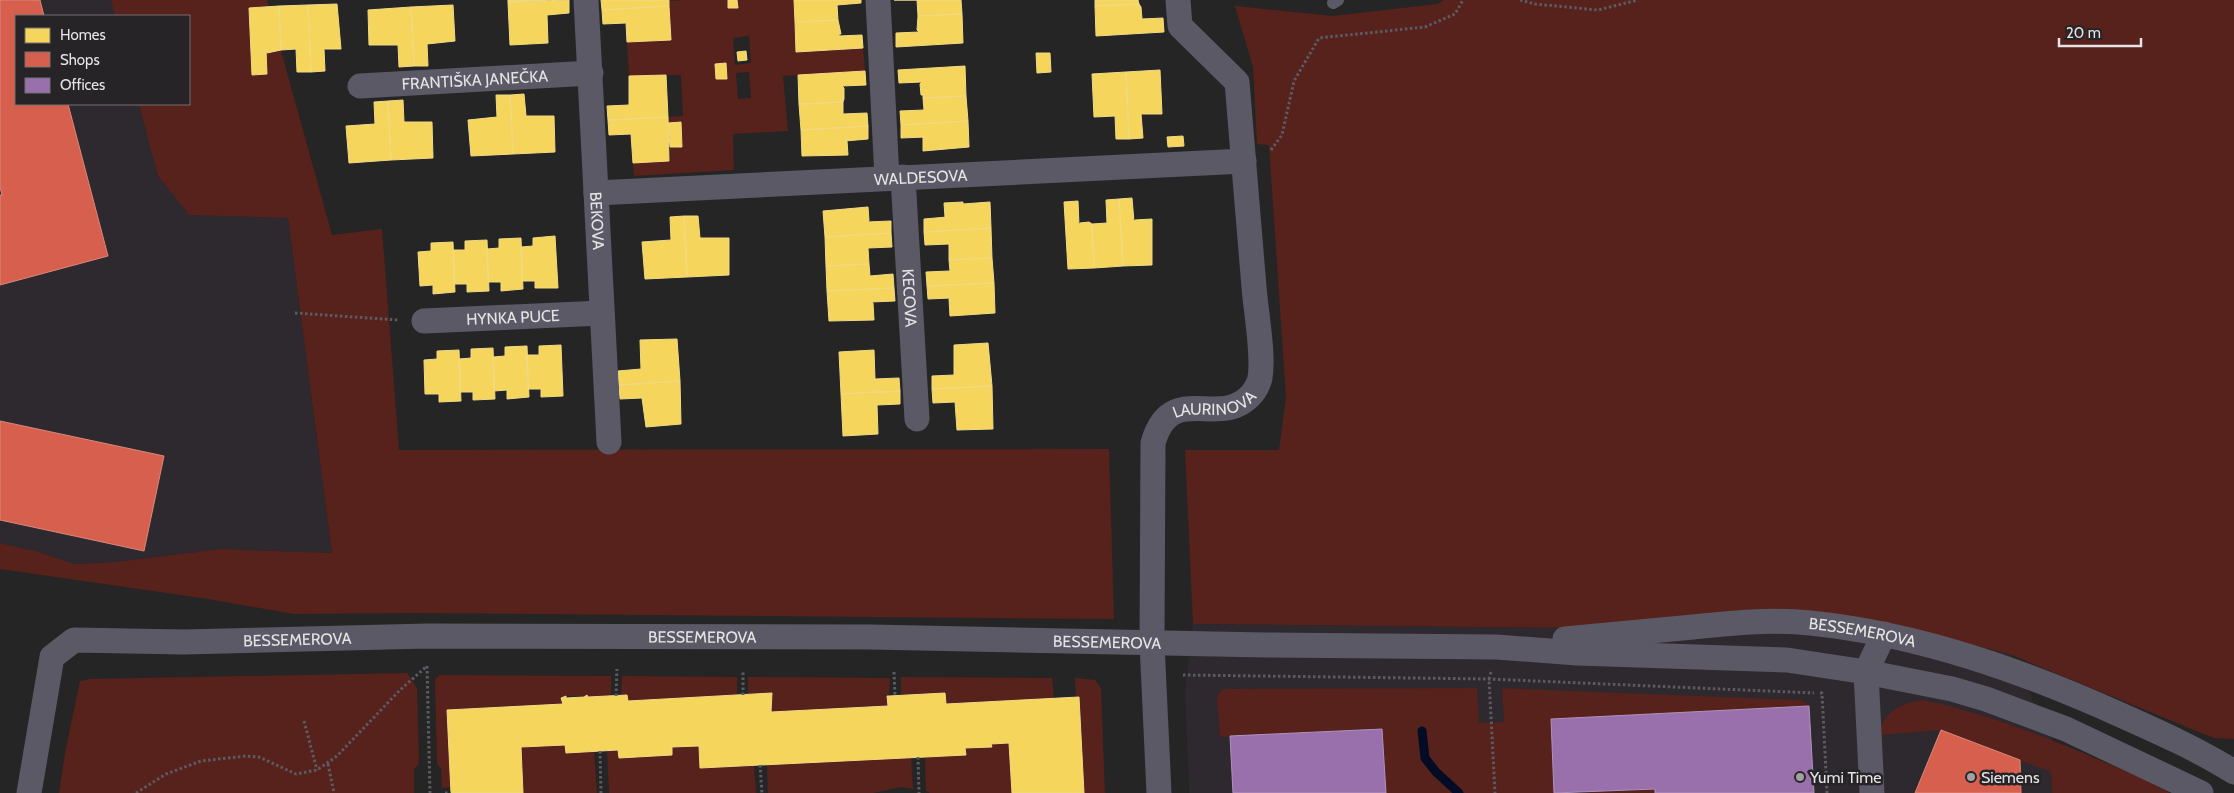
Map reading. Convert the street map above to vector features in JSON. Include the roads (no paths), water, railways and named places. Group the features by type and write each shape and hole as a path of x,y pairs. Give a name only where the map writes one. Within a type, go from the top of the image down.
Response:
{"street":[{"name":"BEKOVA","path":"586,0 609,442"},
{"name":"KECOVA","path":"878,0 917,419"},
{"name":"LAURINOVA","path":"1159,793 1152,643 1152,457 1156,431 1163,419 1175,411 1184,409 1230,408 1243,403 1253,393 1260,379 1259,346 1237,82 1180,26 1178,0"},
{"name":"FRANTIŠKA JANEČKA","path":"360,86 591,73"},
{"name":"WALDESOVA","path":"596,193 1244,161"},
{"name":"HYNKA PUCE","path":"424,321 602,313"},
{"name":"BESSEMEROVA","path":"1496,647 1745,622 1809,623 1884,634 1953,650 2027,675 2091,701 2208,755 2234,772"},
{"path":"1872,793 1866,672 1884,634"},
{"name":"BESSEMEROVA","path":"29,793 52,657 74,640 183,642 428,636 830,637 1496,647 1577,653 1787,660 1866,672 1952,689 1986,698 2066,729 2201,793"},
{"path":"2208,755 2234,751"}],"waterway":[{"path":"1422,731 1425,758 1436,772 1459,793"}],"place":[{"name":"Yumi Time","path":"1800,777"},
{"name":"Siemens","path":"1971,777"}]}
